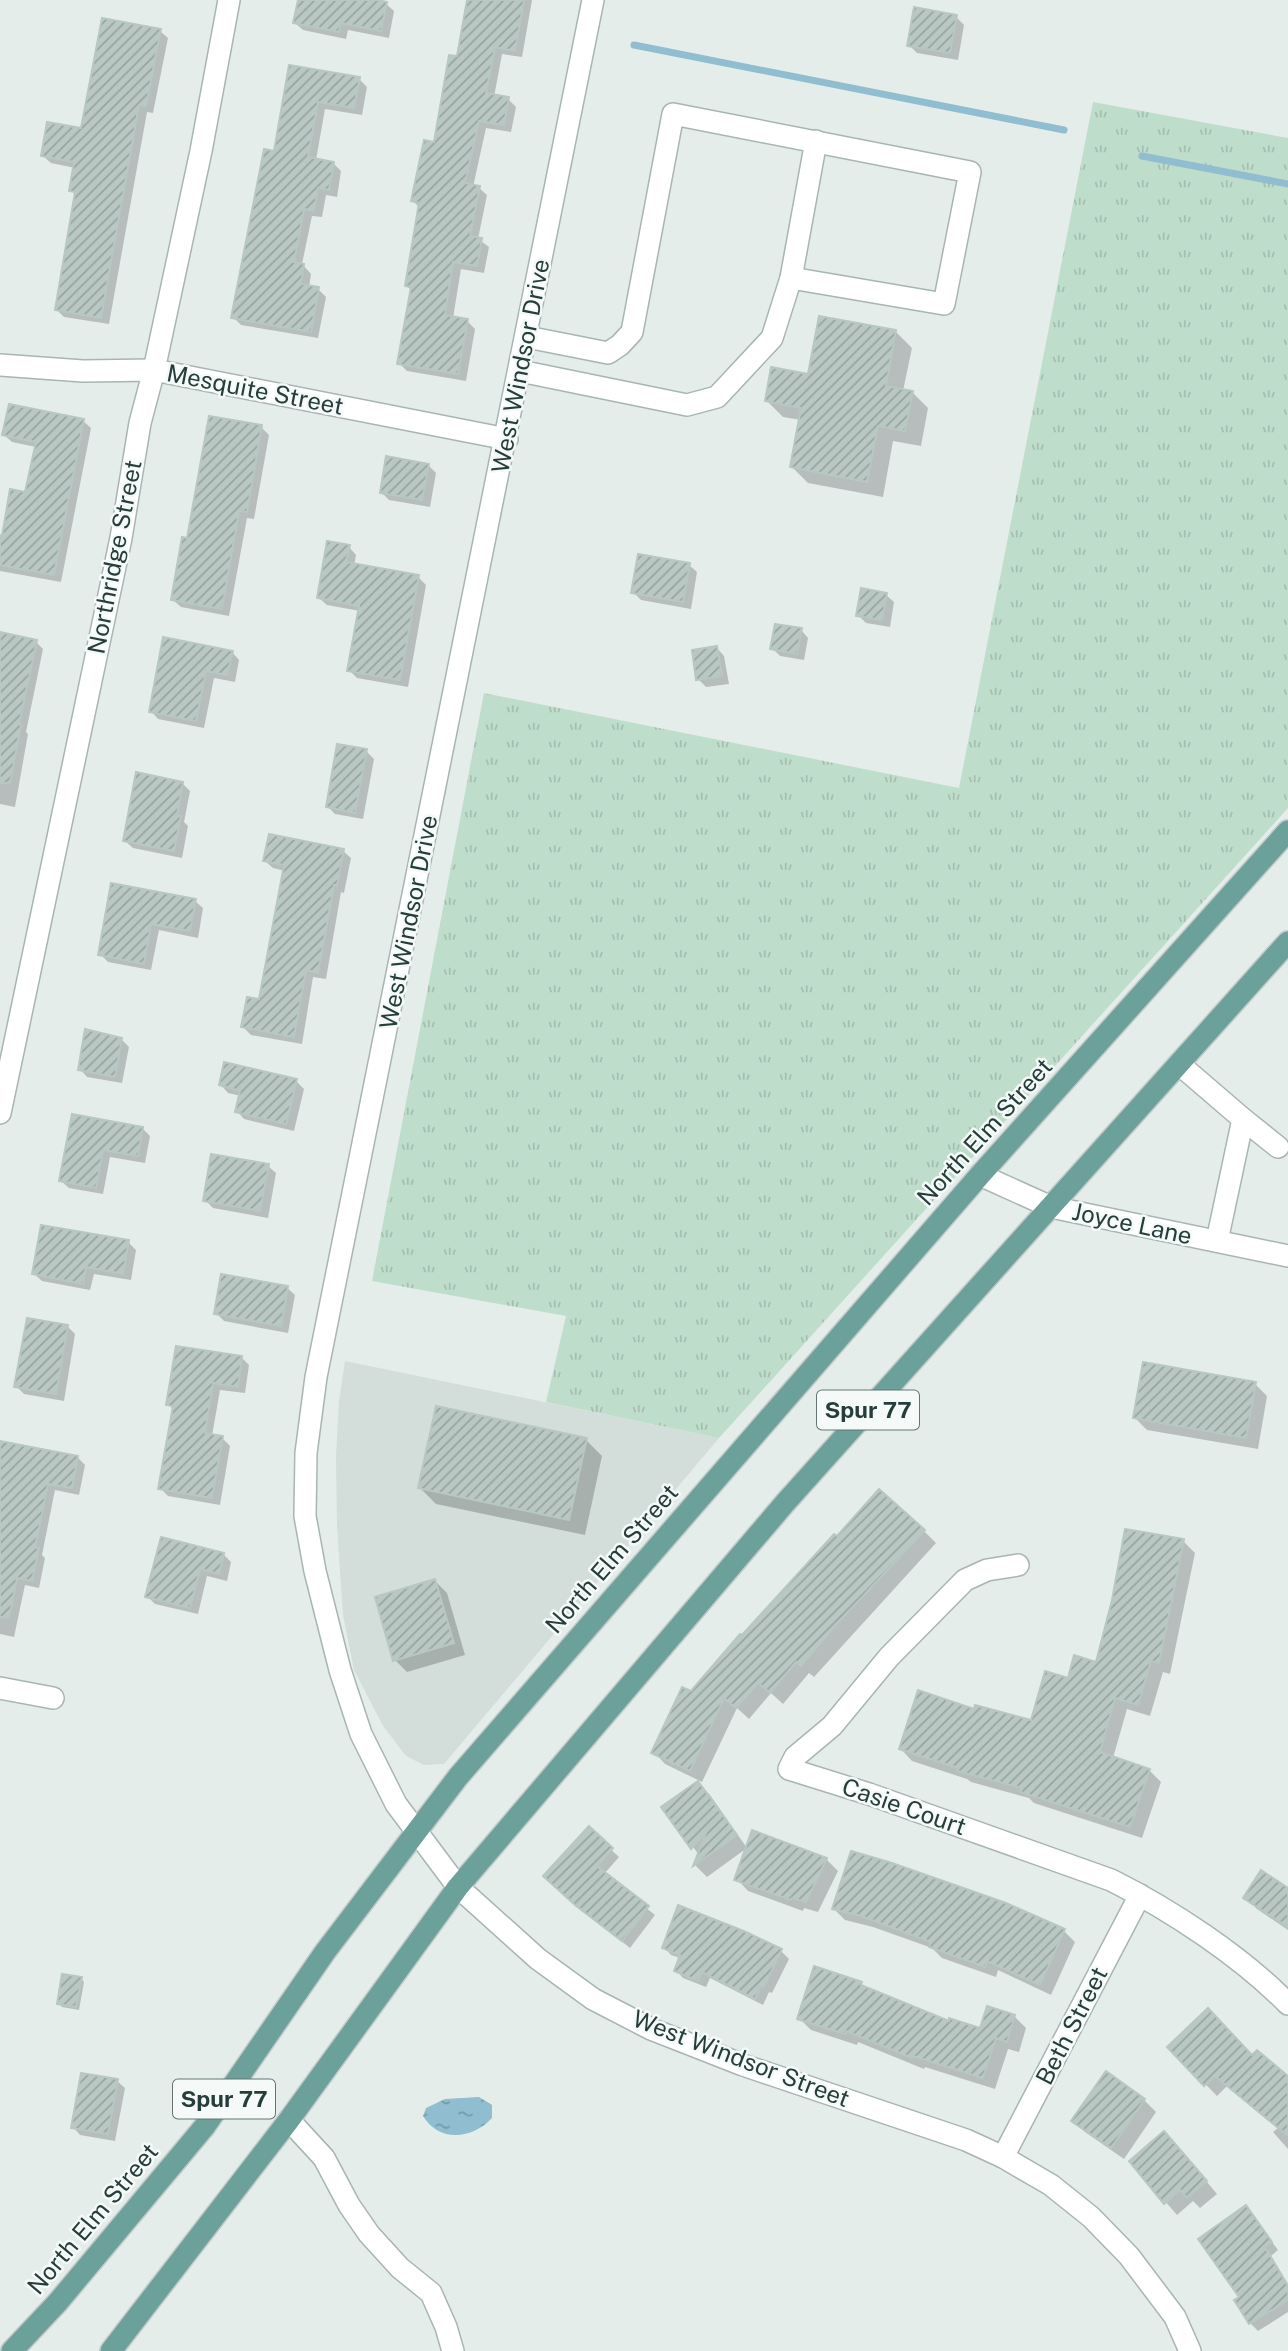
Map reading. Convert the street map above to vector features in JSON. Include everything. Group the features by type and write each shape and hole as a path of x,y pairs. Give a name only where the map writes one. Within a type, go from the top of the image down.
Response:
{"main road":[{"name":"North Elm Street","path":"12,2351 76,2281 205,2126 325,1952 457,1777 980,1175 1288,831"},
{"name":"Spur 77","path":"111,2351 289,2120 458,1887 785,1503 1288,942"}],"street":[{"name":"Northridge Street","path":"0,1113 121,538 140,423 201,152 229,0"},
{"name":"West Windsor Drive","path":"415,1830 396,1804 361,1734 340,1670 315,1571 305,1516 306,1453 316,1377 507,439 593,0"},
{"path":"527,337 608,353 632,332 673,114 971,172 944,304 791,278"},
{"path":"520,371 687,405 717,397 772,338 791,278 816,141"},
{"name":"Mesquite Street","path":"0,365 83,371 154,370 507,439"},
{"path":"1179,1064 1278,1147"},
{"path":"1217,1241 1243,1119"},
{"name":"Joyce Lane","path":"980,1175 1051,1207 1288,1256"},
{"name":"Casie Court","path":"1018,1564 988,1570 965,1580 889,1657 832,1726 795,1757 789,1769 1111,1880 1198,1931 1288,2004"},
{"path":"0,1688 52,1698"},
{"name":"West Windsor Street","path":"415,1830 458,1887 538,1959 593,1999 651,2029 743,2066 966,2140 1003,2157"},
{"name":"Beth Street","path":"1003,2157 1140,1895"},
{"path":"289,2120 324,2158 349,2205 369,2234 400,2268 431,2293 446,2326 453,2351"},
{"path":"1003,2157 1051,2185 1091,2217 1129,2256 1175,2318 1190,2351"}],"shaded area":[{"path":"345,1361 719,1438 444,1764 424,1765 406,1756 383,1726 354,1670 343,1615 337,1527 336,1457 339,1401"}],"green space":[{"path":"1093,102 1288,138 1288,808 719,1438 546,1402 566,1316 372,1281 484,693 959,788"}],"water":[{"path":"479,2097 492,2105 492,2118 466,2134 438,2131 423,2116 426,2108 445,2099"}],"building":[{"path":"298,0 387,2 381,31 341,23 339,32 293,23"},
{"path":"467,0 524,0 515,51 495,47 486,93 509,97 504,125 479,121 465,183 480,186 470,236 482,238 477,266 453,262 445,315 468,319 458,374 397,364 411,287 405,286 419,203 411,201 424,140 434,142 449,55 457,56"},
{"path":"914,7 957,15 950,53 907,46"},
{"path":"102,18 161,29 146,106 139,105 101,318 55,310 75,192 69,191 74,162 41,156 47,122 81,128"},
{"path":"289,65 360,77 354,108 318,102 308,157 334,162 329,190 318,188 314,211 304,209 294,262 304,264 301,284 319,287 311,332 231,318 264,149 274,151"},
{"path":"819,316 896,330 886,386 913,391 905,431 878,426 867,482 790,467 801,408 765,401 771,367 808,374"},
{"path":"9,404 84,419 54,575 0,565 0,535 2,536 10,489 25,492 36,442 2,435"},
{"path":"209,416 262,425 247,512 239,511 222,609 171,600 182,537 187,538"},
{"path":"386,456 429,464 422,500 380,493"},
{"path":"327,541 350,545 346,562 419,575 400,680 347,671 359,606 317,598"},
{"path":"638,554 690,563 683,602 631,593"},
{"path":"861,588 887,593 882,620 856,616"},
{"path":"775,624 802,628 797,654 770,649"},
{"path":"0,632 37,640 19,724 21,725 10,783 0,783"},
{"path":"163,637 233,651 227,675 206,671 196,721 149,712"},
{"path":"717,646 722,676 696,680 692,650"},
{"path":"337,744 367,749 355,813 326,807"},
{"path":"136,772 183,782 177,816 181,816 174,851 123,841"},
{"path":"269,834 344,849 337,886 334,885 318,973 306,970 294,1037 241,1027 247,997 259,999 284,865 263,861"},
{"path":"111,883 196,899 190,931 151,924 144,964 98,955"},
{"path":"85,1029 122,1038 115,1077 78,1070"},
{"path":"224,1062 297,1079 286,1124 235,1112 240,1091 219,1085"},
{"path":"72,1114 143,1127 138,1156 103,1150 96,1188 59,1181"},
{"path":"211,1154 269,1164 260,1211 203,1201"},
{"path":"41,1225 129,1240 123,1274 86,1267 83,1284 32,1274"},
{"path":"221,1274 288,1286 281,1326 214,1314"},
{"path":"27,1318 68,1325 56,1394 14,1387"},
{"path":"176,1346 242,1356 238,1387 213,1383 205,1433 223,1436 212,1498 158,1489 173,1406 166,1405"},
{"path":"1143,1362 1256,1382 1246,1438 1133,1418"},
{"path":"436,1406 587,1438 569,1520 418,1488"},
{"path":"0,1441 78,1456 72,1488 48,1484 35,1548 39,1548 32,1581 17,1578 9,1618 0,1617"},
{"path":"879,1489 925,1530 801,1666 796,1662 770,1693 758,1683 736,1708 724,1698 690,1771 651,1753 682,1687 691,1691 740,1634 742,1635 834,1534 837,1536"},
{"path":"1125,1529 1184,1539 1159,1663 1151,1661 1138,1705 1115,1698 1100,1752 1150,1769 1130,1827 1020,1792 1022,1788 957,1771 958,1768 899,1749 918,1690 974,1709 975,1705 1031,1720 1045,1671 1068,1678 1074,1655 1096,1662 1112,1600"},
{"path":"161,1537 224,1553 219,1574 200,1569 190,1608 145,1597"},
{"path":"435,1579 454,1643 393,1661 375,1597"},
{"path":"698,1781 737,1835 693,1866 707,1830 691,1849 661,1807"},
{"path":"589,1826 613,1848 597,1866 649,1906 622,1941 543,1876"},
{"path":"752,1830 827,1858 806,1902 792,1898 791,1900 734,1880"},
{"path":"851,1851 1006,1903 1065,1929 1040,1985 987,1961 985,1967 929,1947 931,1942 861,1916 832,1909"},
{"path":"1261,1870 1288,1888 1288,1927 1243,1898"},
{"path":"678,1905 782,1949 764,1987 761,1985 755,1999 702,1972 698,1981 674,1971 680,1955 662,1948"},
{"path":"814,1966 862,1982 861,1985 949,2021 949,2018 980,2028 987,2006 1015,2015 1007,2042 996,2038 983,2078 913,2056 912,2058 846,2031 845,2034 797,2019"},
{"path":"62,1974 82,1977 76,2007 57,2004"},
{"path":"1208,2008 1252,2055 1257,2050 1288,2076 1288,2136 1215,2076 1204,2086 1167,2047"},
{"path":"1106,2071 1145,2099 1111,2148 1071,2121"},
{"path":"81,2073 118,2079 108,2134 71,2128"},
{"path":"1164,2131 1207,2181 1187,2198 1180,2190 1164,2204 1129,2161"},
{"path":"1246,2205 1272,2242 1265,2247 1288,2286 1288,2300 1249,2324 1234,2300 1239,2297 1198,2239"}],"waterway":[{"path":"634,45 1064,130"},
{"path":"1142,156 1288,184"}]}
